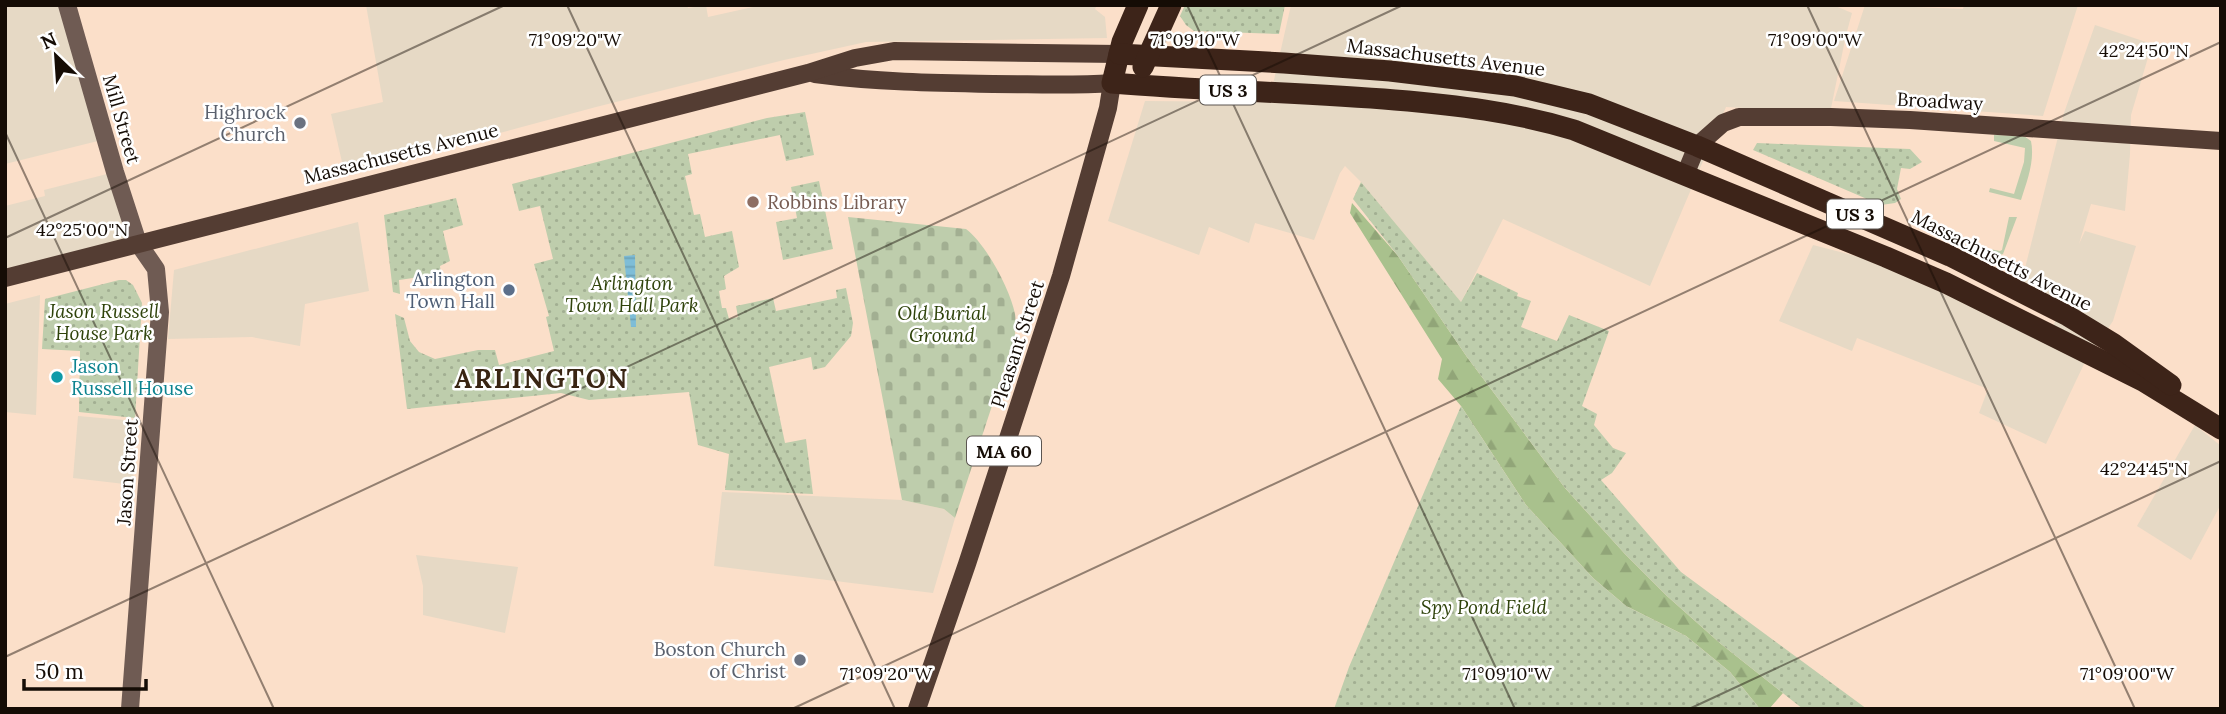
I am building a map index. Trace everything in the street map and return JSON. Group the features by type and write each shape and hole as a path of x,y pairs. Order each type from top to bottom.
{"highway":[{"path":"1112,83 1122,42 1138,5"},
{"path":"1136,85 1171,5"},
{"name":"Massachusetts Avenue","path":"1119,54 1356,68 1515,86 1589,104 1698,146 1950,256 2022,292 2150,368 2215,425"},
{"name":"Massachusetts Avenue","path":"1112,83 1367,97 1493,110 1574,130 1958,289 2119,368 2215,425"}],"main road":[{"name":"Massachusetts Avenue","path":"5,278 808,74 855,58 894,51 1119,54"},
{"name":"Massachusetts Avenue","path":"808,74 929,83 1112,83"},
{"name":"MA 60","path":"1108,108 1112,83"},
{"path":"1108,108 1136,85"},
{"name":"Pleasant Street","path":"917,709 1061,276 1108,108"},
{"name":"Broadway","path":"1685,175 1698,146 1731,118 1831,117 1960,123 2221,141"}],"street":[{"name":"Mill Street","path":"67,5 138,243"},
{"name":"Jason Street","path":"130,709 160,312 156,270 138,243"}],"shaded area":[{"path":"5,5 67,5 106,139 5,164"},
{"path":"366,5 687,5 688,8 706,5 708,17 762,5 1097,5 1095,9 1105,17 1107,38 866,42 596,107 345,175 331,114 383,102"},
{"path":"1291,5 1833,5 1852,13 1830,113 1726,107 1650,286 1503,219 1461,302 1345,166 1314,240 1255,223 1249,243 1209,227 1199,255 1108,221 1145,101 1269,102"},
{"path":"1865,5 1963,9 1964,5 2078,5 2043,116 1834,101"},
{"path":"2095,25 2152,44 2131,115 2125,211 2091,204 2079,244 2085,231 2136,246 2113,321 2084,364 2046,444 1979,413 1988,389 1857,338 1852,351 1779,321 1813,245 1887,264 2048,341 2061,305 2021,284 2064,113"},
{"path":"115,172 138,243 5,278 5,206 45,196 44,190"},
{"path":"358,222 369,291 305,304 300,346 252,337 168,339 174,270"},
{"path":"40,295 36,415 5,412 5,304"},
{"path":"78,416 135,421 133,485 73,478"},
{"path":"2195,425 2221,446 2221,504 2191,560 2137,526"},
{"path":"722,492 902,500 944,509 955,518 933,593 714,566"},
{"path":"416,555 518,567 505,633 423,615 423,586"}],"green space":[{"path":"1185,5 1285,5 1279,34 1194,31 1180,16"},
{"name":"Arlington Town Hall Park","path":"805,112 814,155 786,161 780,135 688,154 692,174 685,176 694,215 700,214 705,237 732,231 739,267 724,276 726,289 719,291 722,308 726,308 729,319 738,317 736,306 773,298 776,311 837,298 836,290 846,288 853,323 851,336 825,367 813,370 811,357 769,367 785,443 806,439 813,494 725,490 729,454 698,445 689,392 589,400 561,393 407,409 395,314 404,318 410,341 419,352 435,359 478,350 495,350 499,365 554,351 546,317 549,316 534,264 553,259 540,206 519,211 512,184 767,118"},
{"path":"1994,135 2024,136 2031,141 2031,163 2021,200 1989,192 1990,188 2014,194 2024,162 2025,148 1994,141"},
{"path":"1757,143 1910,149 1922,162 1910,169 1901,168 1897,189 1901,199 1895,203 1881,205 1753,150"},
{"path":"819,181 833,249 783,260 776,222 797,218 791,187"},
{"path":"1361,182 1461,302 1477,273 1531,301 1521,327 1557,341 1569,315 1609,331 1582,406 1597,414 1594,425 1613,448 1626,453 1612,473 1601,480 1681,572 1867,709 1803,709 1721,644 1625,554 1565,488 1467,357 1398,256 1353,199"},
{"path":"456,198 463,225 443,231 450,261 440,266 441,274 399,280 400,294 393,292 384,215"},
{"path":"1352,203 1398,256 1467,357 1565,488 1667,596 1721,644 1783,693 1769,709 1760,709 1730,672 1686,636 1626,606 1593,578 1526,505 1461,406 1438,379 1442,359 1350,213"},
{"name":"Old Burial Ground","path":"848,217 966,229 989,256 1003,280 1012,304 1015,336 955,518 944,509 902,500"},
{"path":"2009,217 2017,217 2003,254 1996,256 1978,252 1979,247 2002,250"},
{"name":"Jason Russell House Park","path":"126,280 133,285 142,303 135,418 79,412 80,351 42,349 45,299"},
{"name":"Spy Pond Field","path":"1461,406 1526,505 1593,578 1626,606 1686,636 1730,672 1760,709 1334,709 1349,667"}],"water":[{"path":"635,255 636,327 631,327 624,256"}],"place":[{"name":"Highrock Church","path":"300,123"},
{"name":"Robbins Library","path":"753,202"},
{"name":"Arlington Town Hall","path":"509,290"},
{"name":"Jason Russell House","path":"57,377"},
{"name":"Boston Church of Christ","path":"800,660"}],"district":[{"name":"ARLINGTON","path":"542,378"}]}
